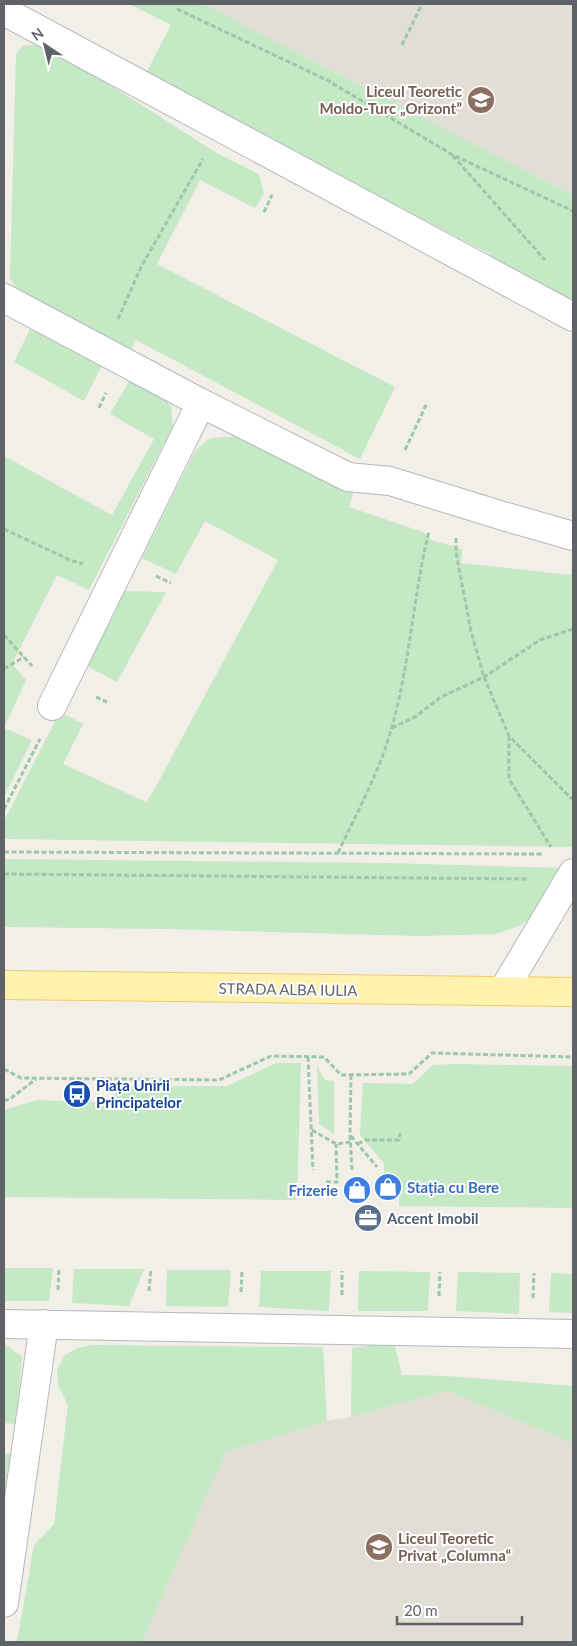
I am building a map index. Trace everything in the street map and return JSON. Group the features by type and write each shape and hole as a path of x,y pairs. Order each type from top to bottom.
{"main road":[{"name":"STRADA ALBA IULIA","path":"4,985 573,992"}],"lane":[{"path":"4,12 573,317"},
{"path":"4,298 201,403 348,477 390,480 573,536"},
{"path":"52,706 201,403"},
{"path":"503,992 566,868"},
{"path":"4,1324 573,1334"},
{"path":"4,1604 44,1324"}],"path":[{"path":"402,45 422,4"},
{"path":"177,9 327,80 452,155 573,211"},
{"path":"104,352 142,265 221,128"},
{"path":"452,155 546,261"},
{"path":"417,424 427,403"},
{"path":"446,498 471,631 484,677 509,736 573,800"},
{"path":"338,853 383,756 392,728 399,699 428,537 446,498"},
{"path":"4,529 70,560 118,573"},
{"path":"392,728 416,718 441,697 484,677 540,640 573,629"},
{"path":"4,669 24,657"},
{"path":"4,809 40,740 52,706"},
{"path":"509,736 509,779 566,868"},
{"path":"4,852 545,854"},
{"path":"4,874 566,868"},
{"path":"4,1069 21,1078 219,1080 271,1056 324,1057 341,1075 351,1075 408,1074 432,1053 573,1056"},
{"path":"308,1057 313,1170"},
{"path":"351,1075 350,1142 352,1172"},
{"path":"4,1101 37,1078"},
{"path":"312,1130 336,1144 350,1142"},
{"path":"358,1144 365,1140 400,1140 400,1133"},
{"path":"350,1135 377,1167"},
{"path":"326,1182 337,1182 336,1144"}],"shaded area":[{"name":"Liceul Teoretic Moldo-Turc „Orizont”","path":"203,4 573,4 573,195"},
{"name":"Liceul Teoretic Privat „Columna“","path":"447,1391 573,1443 573,1642 142,1642 226,1452 326,1421 351,1417"}],"green space":[{"path":"129,4 203,4 573,195 573,299 570,301 485,263 490,254 145,75 171,25"},
{"path":"41,44 58,52 217,153 259,174 264,194 255,208 200,180 157,264 395,387 360,459 136,340 131,350 18,291 10,278 16,54 23,46"},
{"path":"30,329 103,363 84,401 14,362"},
{"path":"131,378 162,395 171,407 173,426 89,590 57,575 12,664 26,680 4,728 4,456 112,515 154,439 110,414"},
{"path":"240,437 354,492 349,507 423,532 431,540 462,549 461,563 571,575 573,557 573,847 4,839 4,821 60,712 83,724 63,764 146,802 154,790 278,560 205,521 176,574 142,558 196,450 209,439"},
{"path":"121,591 166,592 117,682 85,665"},
{"path":"4,728 32,740 4,797"},
{"path":"4,859 387,863 562,868 532,917 519,926 495,934 419,936 168,929 4,927"},
{"path":"276,1063 301,1063 297,1200 4,1197 4,1110 37,1100 115,1103 115,1086 227,1086"},
{"path":"433,1065 573,1066 573,1208 399,1206 399,1180 384,1172 384,1163 360,1135 363,1083 413,1084"},
{"path":"317,1066 325,1080 334,1081 334,1134 319,1124"},
{"path":"4,1268 53,1268 49,1301 4,1301"},
{"path":"74,1269 144,1269 129,1306 72,1303"},
{"path":"167,1270 231,1270 228,1307 166,1306"},
{"path":"261,1271 331,1271 329,1311 259,1307"},
{"path":"359,1271 430,1272 428,1311 358,1311"},
{"path":"458,1272 520,1273 519,1314 456,1311"},
{"path":"551,1273 573,1274 573,1313 549,1312"},
{"path":"394,1342 402,1375 447,1376 573,1386 573,1443 447,1391 351,1417 352,1348"},
{"path":"4,1343 22,1357 16,1424 4,1423"},
{"path":"93,1345 323,1347 327,1421 226,1452 142,1642 17,1642 34,1545 54,1524 68,1405 58,1385 57,1370 65,1355 77,1348"},
{"path":"4,1454 11,1454 4,1501"}],"place":[{"name":"Liceul Teoretic Moldo-Turc „Orizont”","path":"481,100"},
{"name":"Piața Unirii Principatelor","path":"77,1094"},
{"name":"Stația cu Bere","path":"388,1187"},
{"name":"Frizerie","path":"357,1190"},
{"name":"Accent Imobil","path":"368,1218"},
{"name":"Liceul Teoretic Privat „Columna“","path":"379,1547"}]}
